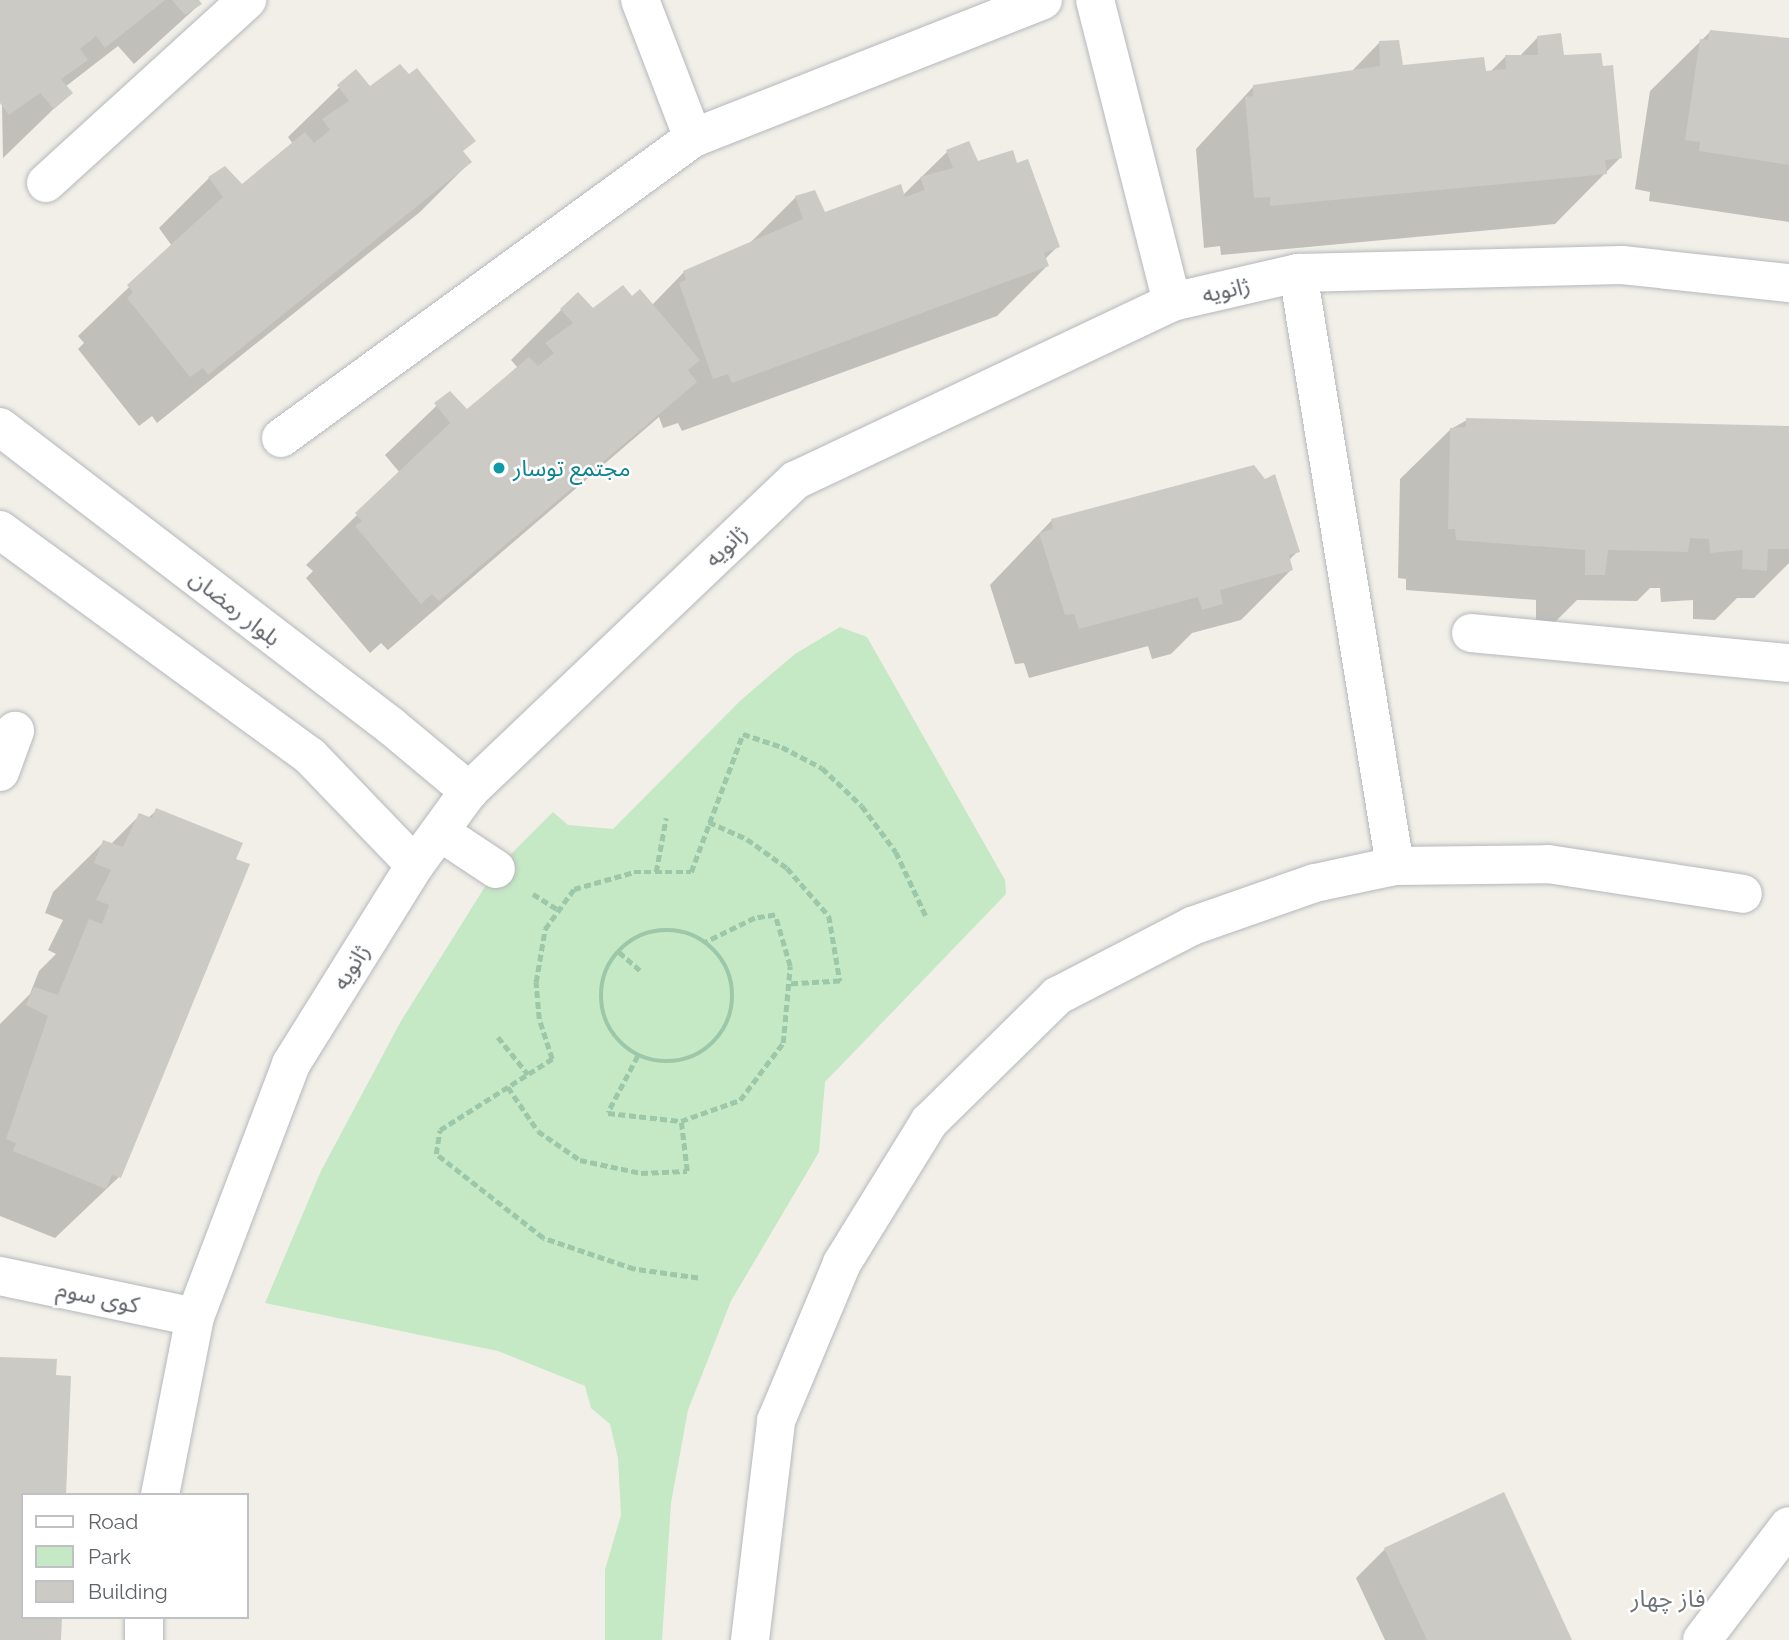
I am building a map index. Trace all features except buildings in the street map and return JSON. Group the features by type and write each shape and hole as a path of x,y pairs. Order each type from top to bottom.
{"street":[{"path":"46,183 247,0"},
{"path":"640,0 693,138"},
{"path":"281,438 693,138 1044,0"},
{"path":"1094,0 1172,302"},
{"name":"ژانویه","path":"160,1493 195,1317 291,1064 415,865 469,791 796,480 1172,302 1298,273 1622,265 1789,283"},
{"path":"1298,273 1395,866"},
{"name":"بلوار رمضان","path":"0,427 391,726 469,791"},
{"path":"0,530 310,755 415,865"},
{"path":"1471,633 1789,663"},
{"path":"0,772 15,731"},
{"path":"440,832 496,869"},
{"path":"750,1640 776,1421 842,1263 929,1122 1057,996 1192,926 1315,883 1395,866 1548,864 1743,894"},
{"name":"کوی سوم","path":"0,1276 195,1317"},
{"path":"1702,1640 1789,1526"},
{"path":"144,1619 144,1640"}],"path":[{"path":"698,1278 634,1269 543,1238 436,1154 440,1130 552,1059 539,1019 537,994 545,929 574,889 634,872 691,872 743,734 782,747 822,768 862,806 896,852 926,916"},
{"path":"656,872 666,818"},
{"path":"709,822 747,839 787,868 829,916 840,981 788,984"},
{"path":"638,1056 608,1112 681,1121 740,1100 783,1043 790,966 775,915 755,918 706,942"},
{"path":"664,929 687,932 706,942 721,957 731,977 731,1009 718,1038 681,1060 638,1056 620,1043 601,1004 602,982 619,952 643,933 664,929"},
{"path":"619,952 641,971"},
{"path":"498,1037 528,1073"},
{"path":"508,1087 538,1131 580,1160 640,1173 687,1171 681,1121"}],"green space":[{"path":"840,627 867,637 1005,880 1006,894 825,1082 819,1152 731,1301 688,1410 671,1503 662,1640 605,1640 605,1570 621,1515 618,1458 610,1424 591,1408 585,1386 498,1351 265,1303 321,1171 401,1021 496,869 553,812 568,825 613,829 741,700 795,654"}],"place":[{"name":"مجتمع توسار","path":"499,468"}],"district":[{"name":"فاز چهار","path":"1668,1599"}]}
